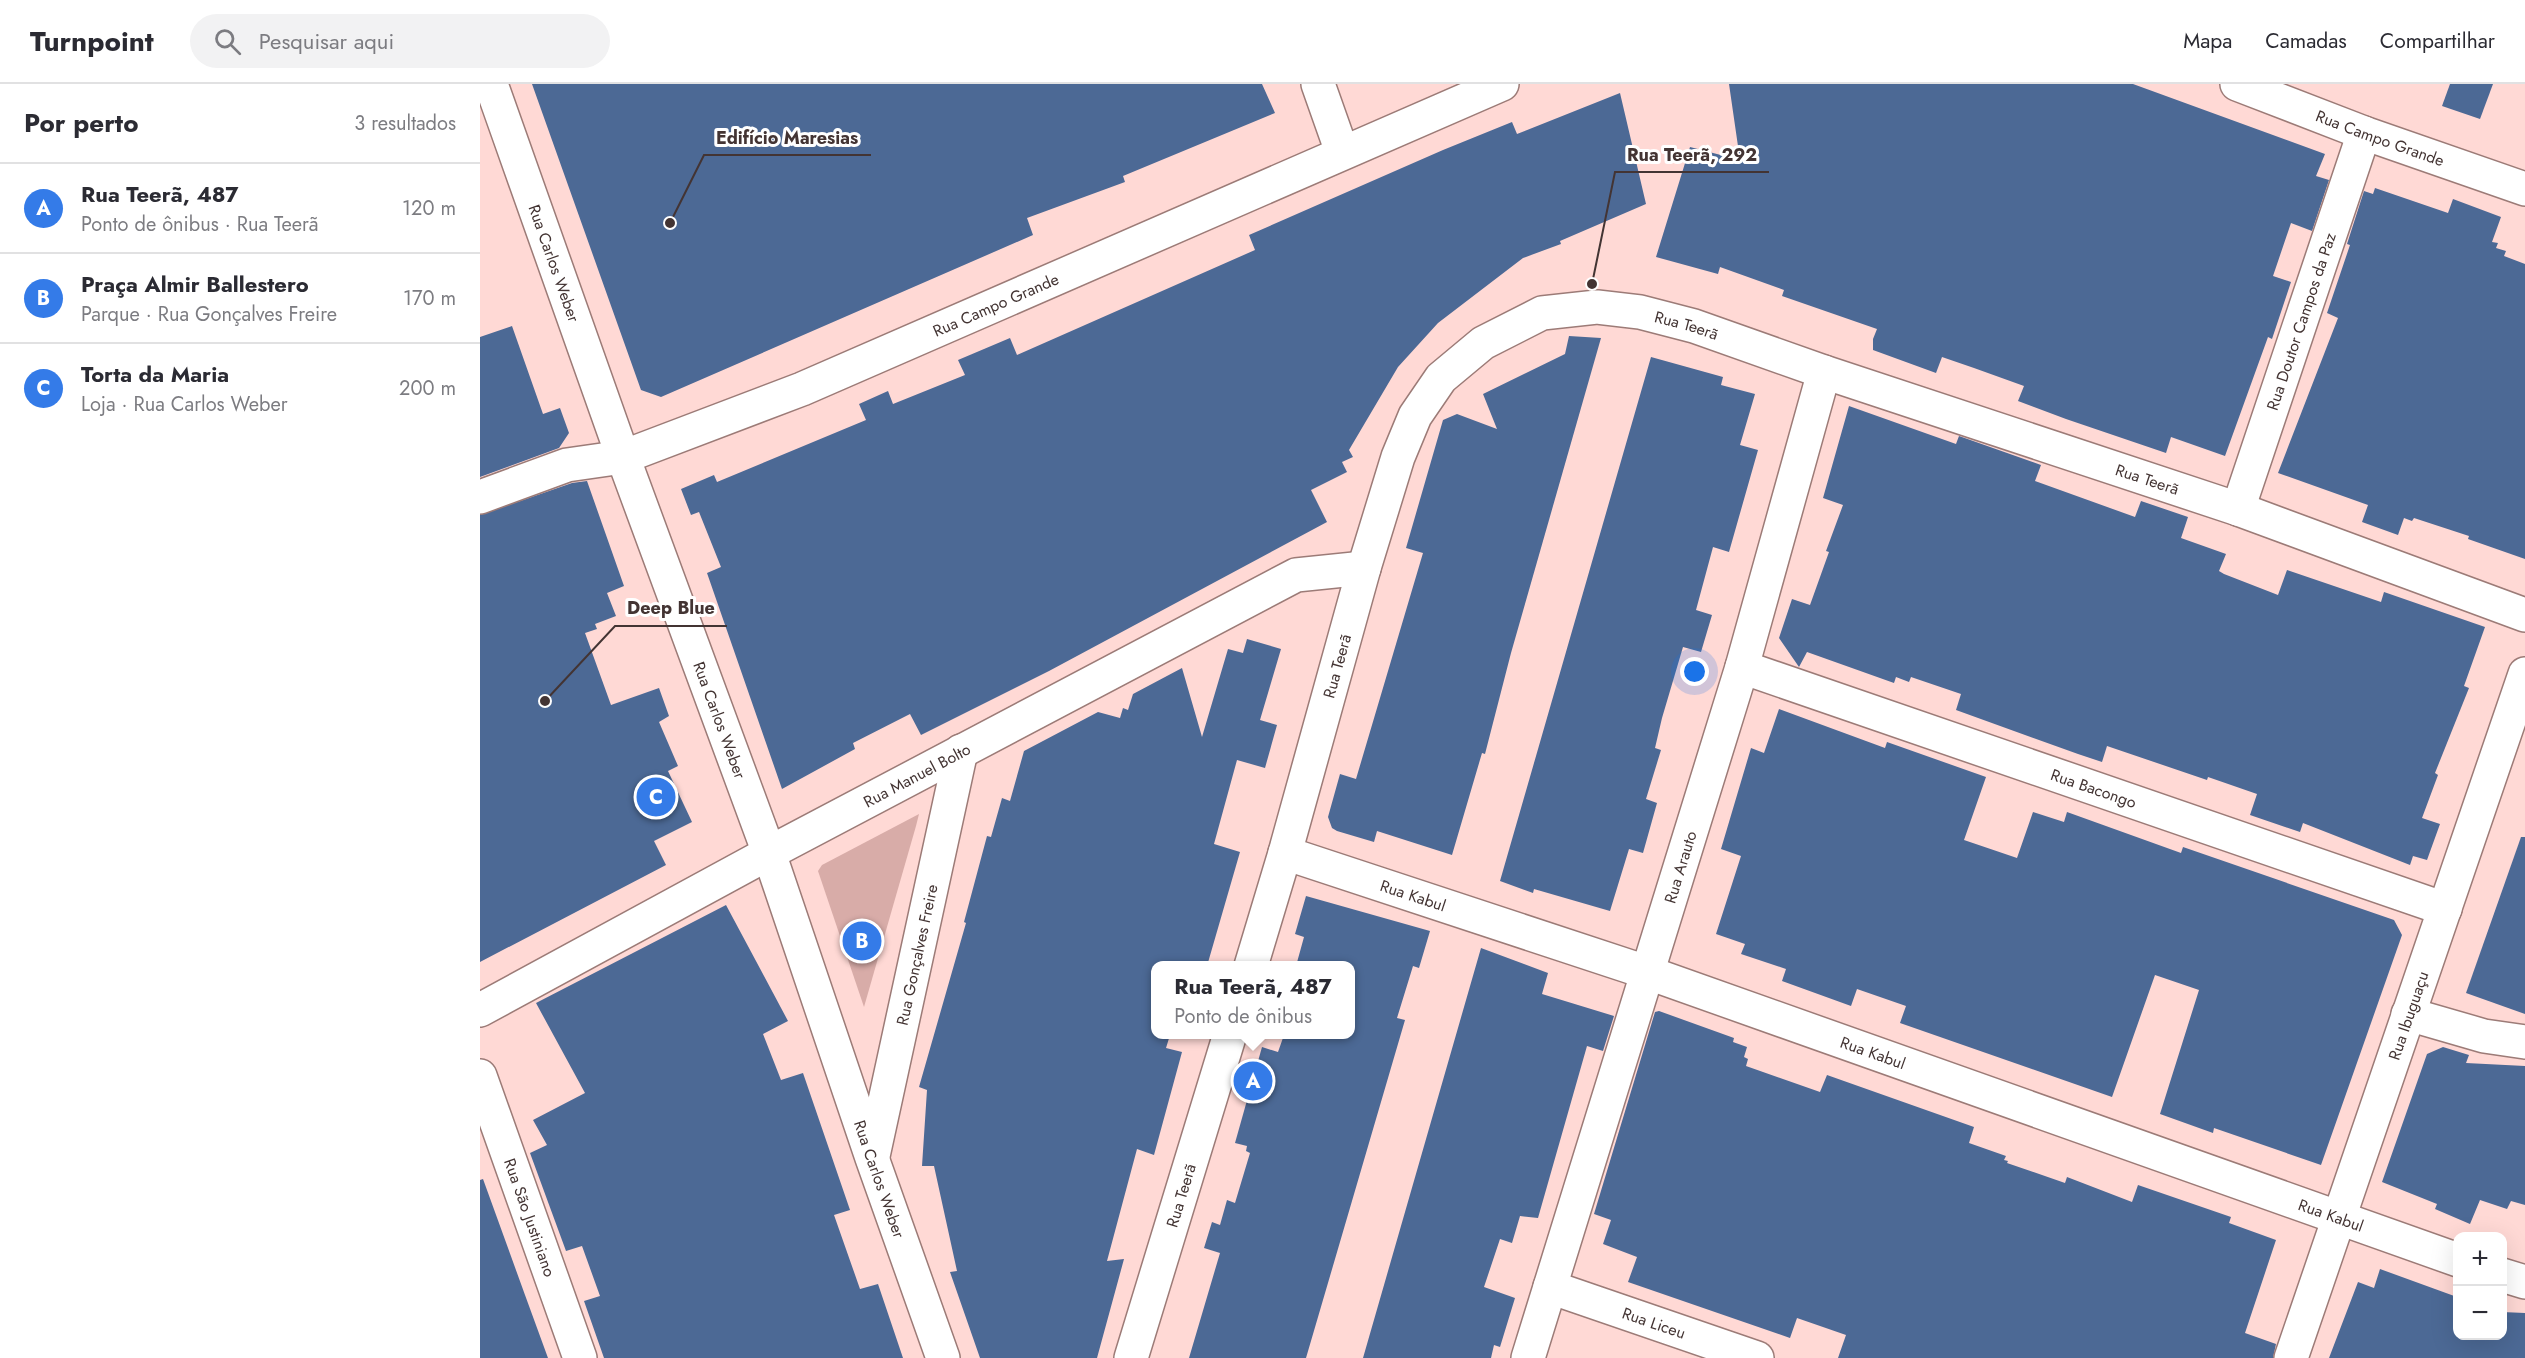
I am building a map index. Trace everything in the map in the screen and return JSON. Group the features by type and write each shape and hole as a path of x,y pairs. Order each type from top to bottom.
{"street":[{"name":"Rua Carlos Weber","path":"491,84 622,457 769,853 943,1358"},
{"path":"1318,84 1342,152"},
{"name":"Rua Campo Grande","path":"480,497 567,465 622,457 802,389 943,330 1342,152 1502,84"},
{"name":"Rua Campo Grande","path":"2236,84 2364,133 2525,189"},
{"name":"Rua Doutor Campos da Paz","path":"2238,509 2364,133"},
{"name":"Rua Teerã","path":"1253,961 1285,854 1364,568 1398,457 1415,416 1441,378 1483,343 1542,313 1597,307 1640,312 1694,326 1824,372 2238,509 2525,615"},
{"name":"Rua Arauto","path":"1528,1358 1742,667 1824,372"},
{"name":"Rua Manuel Bolto","path":"480,1010 769,853 1296,575 1364,568"},
{"name":"Rua Bacongo","path":"1742,667 2445,909"},
{"name":"Rua Ibuguaçu","path":"2291,1358 2525,674"},
{"name":"Rua Gonçalves Freire","path":"873,1158 961,751"},
{"name":"Rua Kabul","path":"1285,854 1646,972 2453,1259"},
{"path":"2408,1014 2484,1036 2525,1042"},
{"name":"Rua Teerã","path":"1131,1358 1229,1039"},
{"name":"Rua São Justiniano","path":"480,1076 580,1358"},
{"path":"2507,1277 2525,1282"},
{"name":"Rua Liceu","path":"1550,1287 1757,1358"}],"shaded area":[{"path":"919,814 864,1007 818,871 822,865"}],"building":[{"path":"532,84 1262,84 1275,113 1123,176 1125,182 1027,218 1033,235 661,397 641,390"},
{"path":"1729,84 2133,84 2325,154 2316,176 2329,180 2312,231 2291,223 2273,276 2291,282 2272,339 2268,337 2225,456 2171,437 2166,453 2066,419 2018,401 2024,386 1974,368 1942,357 1936,373 1873,350 1873,339 1877,329 1782,296 1784,290 1720,267 1718,274 1656,257 1690,147 1740,160"},
{"path":"2450,84 2493,84 2480,119 2442,106"},
{"path":"1620,93 1646,204 1560,241 1561,244 1523,258 1438,323 1398,367 1349,450 1353,457 1342,462 1347,472 1311,490 1327,522 1049,671 921,735 910,714 853,743 855,749 782,789 707,573 721,567 699,512 691,515 681,489 714,475 717,482 866,420 859,404 888,391 893,404 965,375 958,360 1010,338 1017,355 1255,250 1249,235 1443,150 1512,122 1517,134"},
{"path":"2375,188 2448,213 2453,199 2501,217 2492,242 2498,243 2496,248 2506,251 2504,256 2525,264 2525,559 2468,539 2469,536 2414,518 2412,521 2404,518 2398,535 2362,522 2368,505 2278,473 2338,318 2327,313 2350,245 2347,244 2364,191 2373,194"},
{"path":"512,326 543,414 560,408 569,433 559,448 480,477 480,337"},
{"path":"1569,336 1601,338 1511,653 1485,754 1482,753 1452,855 1377,831 1374,842 1337,831 1332,828 1328,817 1340,774 1356,779 1423,553 1406,548 1443,420 1457,414 1497,429 1483,394 1565,354"},
{"path":"1651,357 1723,377 1721,385 1755,394 1740,445 1758,450 1729,552 1713,547 1696,610 1712,615 1701,652 1683,647 1662,718 1655,748 1661,750 1646,799 1657,803 1643,853 1629,849 1610,911 1534,889 1533,893 1500,881"},
{"path":"1849,406 1956,444 1959,436 2041,465 2035,481 2135,517 2141,501 2188,517 2181,538 2226,554 2219,571 2278,595 2287,570 2381,602 2384,592 2485,627 2464,686 2469,688 2435,773 2438,775 2422,818 2440,824 2427,860 2413,856 2410,865 2303,823 2300,832 2250,815 2257,794 2208,777 2207,780 2107,746 2102,762 2078,754 1956,710 1961,694 1911,677 1909,682 1896,677 1894,683 1807,652 1799,667 1779,638 1792,599 1810,605 1829,552 1826,551 1843,505 1823,498"},
{"path":"587,481 624,586 607,593 616,616 595,624 597,629 585,633 611,705 659,688 669,716 659,722 678,766 668,771 692,822 654,841 666,865 480,962 480,515 572,483"},
{"path":"1247,639 1281,649 1260,720 1277,725 1265,768 1237,760 1214,844 1240,852 1208,961 1151,961 1151,1039 1169,1039 1166,1048 1182,1052 1154,1155 1137,1149 1107,1261 1124,1259 1097,1358 980,1358 950,1272 957,1271 934,1166 922,1166 927,1090 919,1087 966,923 964,922 987,836 991,837 1002,798 1010,801 1024,751 1098,712 1120,718 1123,708 1128,710 1133,694 1182,668 1202,737 1228,649 1243,653"},
{"path":"1779,709 1885,748 1887,742 1986,777 1964,840 2017,858 2033,812 2064,822 2067,812 2181,853 2183,847 2394,920 2402,935 2321,1165 2214,1128 2213,1133 2160,1114 2199,990 2155,975 2112,1097 1900,1023 1906,1006 1857,989 1851,1006 1782,981 1786,969 1741,954 1745,944 1716,934 1741,856 1721,849 1751,748 1764,753"},
{"path":"2521,837 2525,837 2525,1014 2466,993"},
{"path":"1306,896 1430,931 1419,968 1413,966 1397,1018 1405,1020 1306,1358 1189,1358 1220,1253 1204,1248 1212,1222 1220,1225 1227,1200 1235,1203 1250,1153 1246,1151 1247,1146 1235,1143 1262,1047 1278,1052 1283,1039 1355,1039 1355,961 1297,961 1304,937 1295,934"},
{"path":"726,905 788,1021 763,1034 781,1080 803,1073 850,1210 834,1215 860,1289 878,1284 903,1358 604,1358 584,1301 600,1296 582,1246 566,1251 530,1153 547,1145 533,1120 585,1093 536,1003"},
{"path":"1481,948 1548,973 1542,994 1614,1016 1603,1051 1587,1046 1538,1218 1520,1216 1512,1243 1500,1239 1484,1287 1515,1298 1500,1347 1494,1345 1491,1358 1363,1358"},
{"path":"1659,1011 1734,1038 1733,1042 1747,1047 1744,1057 1748,1059 1746,1066 1820,1092 1827,1075 1974,1127 1969,1143 2006,1156 2004,1160 2008,1161 2007,1163 2065,1183 2067,1177 2132,1202 2138,1185 2231,1217 2229,1223 2276,1240 2245,1333 2276,1344 2273,1358 1838,1358 1846,1335 1797,1318 1790,1338 1628,1282 1637,1257 1603,1244 1611,1220 1594,1214 1655,1012"},
{"path":"2443,1047 2469,1055 2466,1063 2525,1066 2525,1205 2511,1201 2507,1209 2480,1200 2470,1224 2435,1209 2437,1204 2382,1182 2427,1054"},
{"path":"483,1179 548,1358 480,1358 480,1180"},
{"path":"2380,1269 2453,1296 2453,1340 2507,1340 2507,1312 2525,1313 2525,1358 2329,1358 2358,1282 2374,1288"}],"place":[{"name":"Edifício Maresias","path":"670,223"},
{"name":"Rua Teerã, 292","path":"1592,284"},
{"name":"Deep Blue","path":"545,701"},
{"name":"Torta da Maria","path":"656,797"},
{"name":"Praça Almir Ballestero","path":"862,941"},
{"name":"Rua Teerã, 487","path":"1253,1081"}]}
